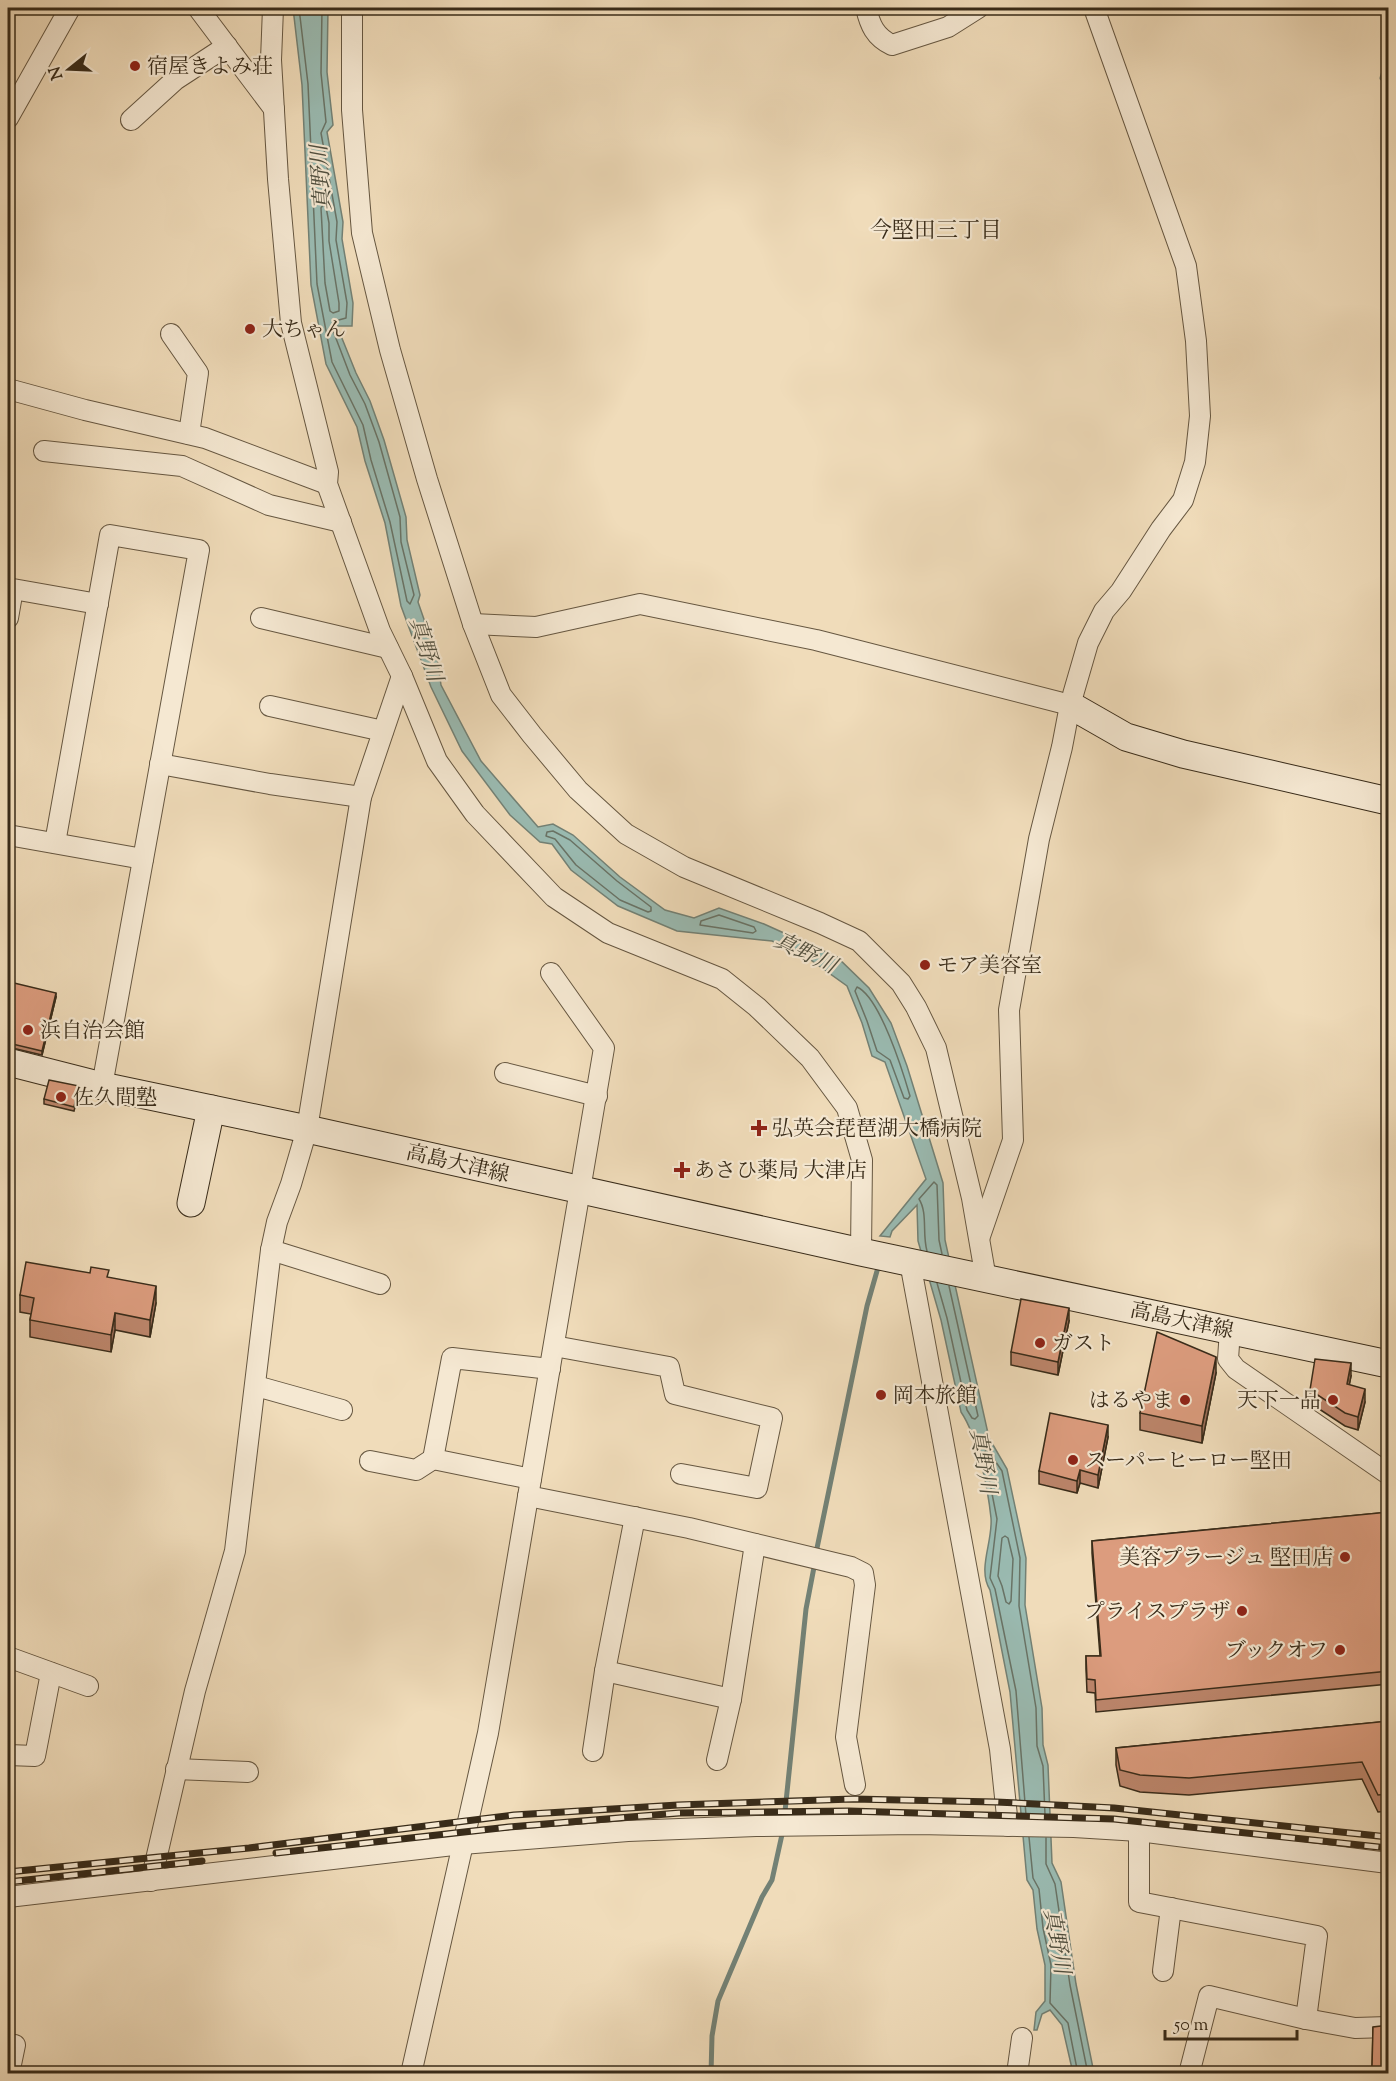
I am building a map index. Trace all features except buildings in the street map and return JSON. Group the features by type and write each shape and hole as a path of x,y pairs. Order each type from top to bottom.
{"main road":[{"path":"1071,705 1126,737 1171,751 1389,801"},
{"name":"高島大津線","path":"8,1062 102,1086 581,1191 1389,1364"},
{"path":"191,1203 211,1109"}],"street":[{"path":"8,118 70,8"},
{"path":"198,8 274,109"},
{"path":"273,8 271,60 278,179 291,323 328,472 327,484 356,568 437,761 475,814 554,897 608,933 722,979 757,1006 810,1058 847,1108 862,1160 861,1252"},
{"path":"352,8 352,110 362,233 390,350 427,479 472,624 501,695 578,790 626,834 684,867 859,941 901,983 916,1007 936,1048 972,1198 979,1239 981,1278"},
{"path":"866,8 870,24 880,39 892,45 948,27 978,8"},
{"path":"979,1239 1013,1140 1009,1010 1039,839 1071,705 1088,643 1104,611 1121,591 1161,529 1183,500 1195,462 1200,416 1196,341 1186,266 1094,8"},
{"path":"131,120 175,80 227,46"},
{"path":"171,334 198,373 189,434"},
{"path":"8,389 205,438 327,484"},
{"path":"44,450 182,466 269,505 341,522"},
{"path":"55,843 110,535 199,550 102,1086"},
{"path":"8,618 13,589 98,604"},
{"path":"472,624 536,627 640,604 816,640 1071,705"},
{"path":"261,618 388,648"},
{"path":"151,1881 195,1691 235,1551 276,1222 291,1184 306,1129 361,797 402,676"},
{"path":"270,706 383,731"},
{"path":"160,764 270,784 361,797"},
{"path":"8,835 143,859"},
{"path":"411,2073 488,1733 604,1048 551,973"},
{"path":"505,1073 597,1096"},
{"path":"272,1250 380,1284"},
{"path":"910,1262 1000,1749 1012,1826"},
{"path":"1230,1330 1228,1359 1236,1369 1389,1474"},
{"path":"554,1346 669,1367 675,1394 772,1418 757,1488 681,1474"},
{"path":"370,1461 416,1470 432,1459 453,1358 550,1370"},
{"path":"256,1386 342,1410"},
{"path":"432,1459 635,1517 852,1567 863,1573 865,1585 846,1737 855,1785"},
{"path":"593,1751 605,1671 635,1517"},
{"path":"717,1760 731,1699 755,1544"},
{"path":"8,1657 88,1686"},
{"path":"605,1671 731,1699"},
{"path":"8,1755 35,1756 51,1673"},
{"path":"176,1769 248,1773"},
{"path":"8,1897 462,1844 627,1831 756,1826 916,1824 1139,1830 1389,1863"},
{"path":"1139,1830 1138,1902 1317,1936 1306,2019"},
{"path":"1163,1971 1171,1908"},
{"path":"1189,2073 1209,1996 1355,2028 1389,2027"},
{"path":"1017,2073 1022,2038"},
{"path":"9,2073 15,2045"}],"water":[{"name":"真野川","path":"293,8 328,8 327,72 333,125 327,132 343,222 342,239 353,303 352,326 337,326 370,401 384,440 406,517 407,540 420,595 418,602 437,657 441,685 481,761 538,827 553,824 573,835 620,877 665,910 694,918 719,908 764,924 837,957 869,988 891,1023 907,1066 943,1183 945,1240 989,1438 1007,1469 1026,1558 1025,1605 1042,1708 1043,1745 1048,1765 1052,1863 1061,1882 1076,1984 1094,2073 1073,2073 1062,2025 1050,2010 1042,2014 1037,2030 1034,2030 1036,2012 1045,2001 1045,1965 1037,1929 1033,1890 1027,1880 1010,1692 990,1590 986,1582 985,1564 991,1527 990,1506 981,1464 972,1435 961,1412 941,1320 918,1241 917,1205 892,1231 890,1237 880,1236 926,1179 885,1062 872,1056 847,986 805,956 772,941 677,931 618,906 571,870 552,844 540,842 510,815 462,751 431,687 401,606 385,523 365,461 357,427 326,364 311,285 302,85"}],"waterway":[{"path":"1382,78 1388,58"},
{"path":"816,1553 867,1306 879,1264"},
{"path":"784,1821 806,1609 815,1562"},
{"path":"711,2074 712,2036 718,2001 762,1897 772,1880 783,1830"}],"railway":[{"path":"8,1872 249,1848 514,1815 678,1805 853,1799 996,1802 1114,1808 1388,1837"},
{"path":"276,1853 509,1827 679,1813 849,1811 1114,1819 1388,1848"},
{"path":"8,1882 202,1861"}],"place":[{"name":"宿屋きよみ荘","path":"135,66"},
{"name":"大ちゃん","path":"250,329"},
{"name":"モア美容室","path":"925,965"},
{"name":"浜自治会館","path":"28,1030"},
{"name":"佐久間塾","path":"61,1097"},
{"name":"弘英会琵琶湖大橋病院","path":"759,1128"},
{"name":"あさひ薬局 大津店","path":"682,1170"},
{"name":"ガスト","path":"1040,1343"},
{"name":"岡本旅館","path":"881,1395"},
{"name":"はるやま","path":"1185,1400"},
{"name":"天下一品","path":"1333,1400"},
{"name":"スーパーヒーロー堅田","path":"1073,1460"},
{"name":"美容プラージュ 堅田店","path":"1345,1557"},
{"name":"プライスプラザ","path":"1242,1611"},
{"name":"ブックオフ","path":"1340,1650"}],"district":[{"name":"今堅田三丁目","path":"936,229"}]}
